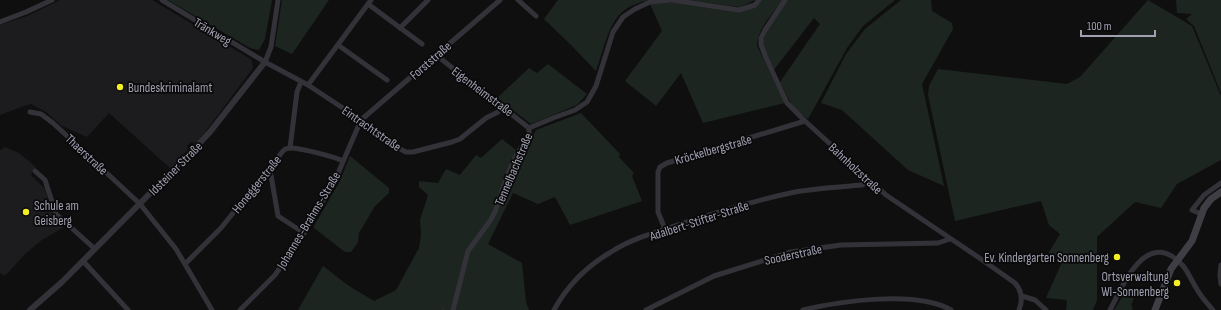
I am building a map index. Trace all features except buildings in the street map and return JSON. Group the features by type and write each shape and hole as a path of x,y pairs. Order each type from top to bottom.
{"main road":[{"path":"1155,310 1170,271 1192,241 1201,214 1208,202 1221,192"}],"street":[{"path":"0,22 52,0"},
{"name":"Tränkweg","path":"162,0 265,62"},
{"name":"Idsteiner Straße","path":"30,310 62,282 210,132 265,62 271,47 278,0"},
{"path":"400,28 428,0"},
{"name":"Forststraße","path":"361,120 500,0"},
{"path":"518,0 536,16"},
{"name":"Tennelbachstraße","path":"453,310 468,252 495,212 507,176 516,156 529,134 529,128 575,110 586,102 596,86 613,32 623,17 650,2 671,0 739,10 755,4 760,0"},
{"name":"Bahnholzstraße","path":"785,0 765,30 761,38 761,45 787,103 869,181 886,195 1013,281 1020,289 1022,296"},
{"path":"308,85 370,2 400,28 422,44"},
{"path":"338,45 387,80"},
{"name":"Eigenheimstraße","path":"436,55 529,128"},
{"name":"Eintrachtstraße","path":"265,62 308,85 406,152 413,152 460,139 486,118 504,108"},
{"path":"290,148 297,92 301,82"},
{"name":"Thaerstraße","path":"30,112 41,114 53,123 140,204 186,263 212,310"},
{"name":"Johannes-Brahms-Straße","path":"240,310 275,275 304,233 336,178 361,120"},
{"name":"Kröckelbergstraße","path":"665,229 658,212 658,172 660,166 805,121"},
{"name":"Honeggerstraße","path":"186,263 220,228 283,151 290,148 330,156 344,161"},
{"path":"268,170 271,175 278,216 304,233"},
{"path":"35,171 45,180 56,214 95,249"},
{"name":"Adalbert-Stifter-Straße","path":"554,310 581,275 612,251 629,242 748,203 795,192 862,184 869,181"},
{"path":"1201,214 1192,210 1204,195 1221,183"},
{"name":"Sooderstraße","path":"646,310 714,276 791,252 817,247 841,245 938,243 950,239"},
{"path":"1110,310 1126,278 1144,256 1151,253 1161,252 1178,260 1203,298 1213,310"},
{"path":"83,261 128,310"},
{"path":"1221,265 1221,284"},
{"path":"1019,310 1022,303 1022,296 1035,300 1046,310"},
{"path":"803,310 845,302 889,299 935,303 951,310"}],"shaded area":[{"name":"Bundeskriminalamt","path":"60,0 152,0 249,58 252,61 253,68 206,131 196,143 191,142 187,146 188,150 171,169 109,113 87,137 62,126 46,112 31,104 0,115 0,25 27,16"},
{"path":"168,0 272,0 265,39 259,50 250,48"},
{"path":"282,0 329,0 292,54 275,46"},
{"path":"558,0 648,0 626,9 616,19 609,33 596,71 544,19"},
{"path":"688,0 755,0 740,7"},
{"path":"761,0 783,0 763,27 757,46 785,103 703,123 681,73 656,106 625,81 662,31 650,4 671,1 740,11"},
{"path":"786,0 895,0 863,26 847,48 808,119 793,108 780,82 820,24 814,18 773,71 762,45 762,38"},
{"path":"901,0 931,0 932,11 952,23 953,29 922,84 944,186 908,170 842,110 821,103 846,54 865,29"},
{"path":"1148,0 1192,26 1221,96 1221,160 1177,184 1161,208 1135,202 1097,237 1097,300 1093,310 1066,310 1067,300 1046,298 1062,262 1048,254 1060,234 1049,225 1041,201 955,221 928,95 929,86 938,69 1067,84 1080,77"},
{"path":"1176,0 1221,0 1221,93 1194,26 1186,19 1192,14 1177,13"},
{"path":"548,64 587,94 577,105 531,124 497,98 529,68 537,73"},
{"path":"581,113 620,154 619,157 634,173 632,176 642,201 570,225 555,197 538,204 513,193 488,244 522,263 526,302 529,310 298,310 323,266 349,286 374,301 396,290 419,248 421,235 420,220 428,195 419,187 419,181 438,183 446,169 460,175 476,155 481,158 502,139 522,155 536,130"},
{"name":"Schule am Geisberg","path":"5,147 19,153 36,167 31,175 45,189 55,218 64,227 42,240 26,253 5,276 0,273 0,150"},
{"path":"350,156 389,188 389,193 375,206 359,233 358,242 351,252 345,252 314,228 314,226 340,181"},
{"path":"1125,292 1134,297 1131,306 1133,307 1132,310 1114,310"}],"place":[{"name":"Bundeskriminalamt","path":"120,87"},
{"name":"Schule am Geisberg","path":"26,212"},
{"name":"Ev. Kindergarten Sonnenberg","path":"1117,257"},
{"name":"Ortsverwaltung WI-Sonnenberg","path":"1177,283"}]}
